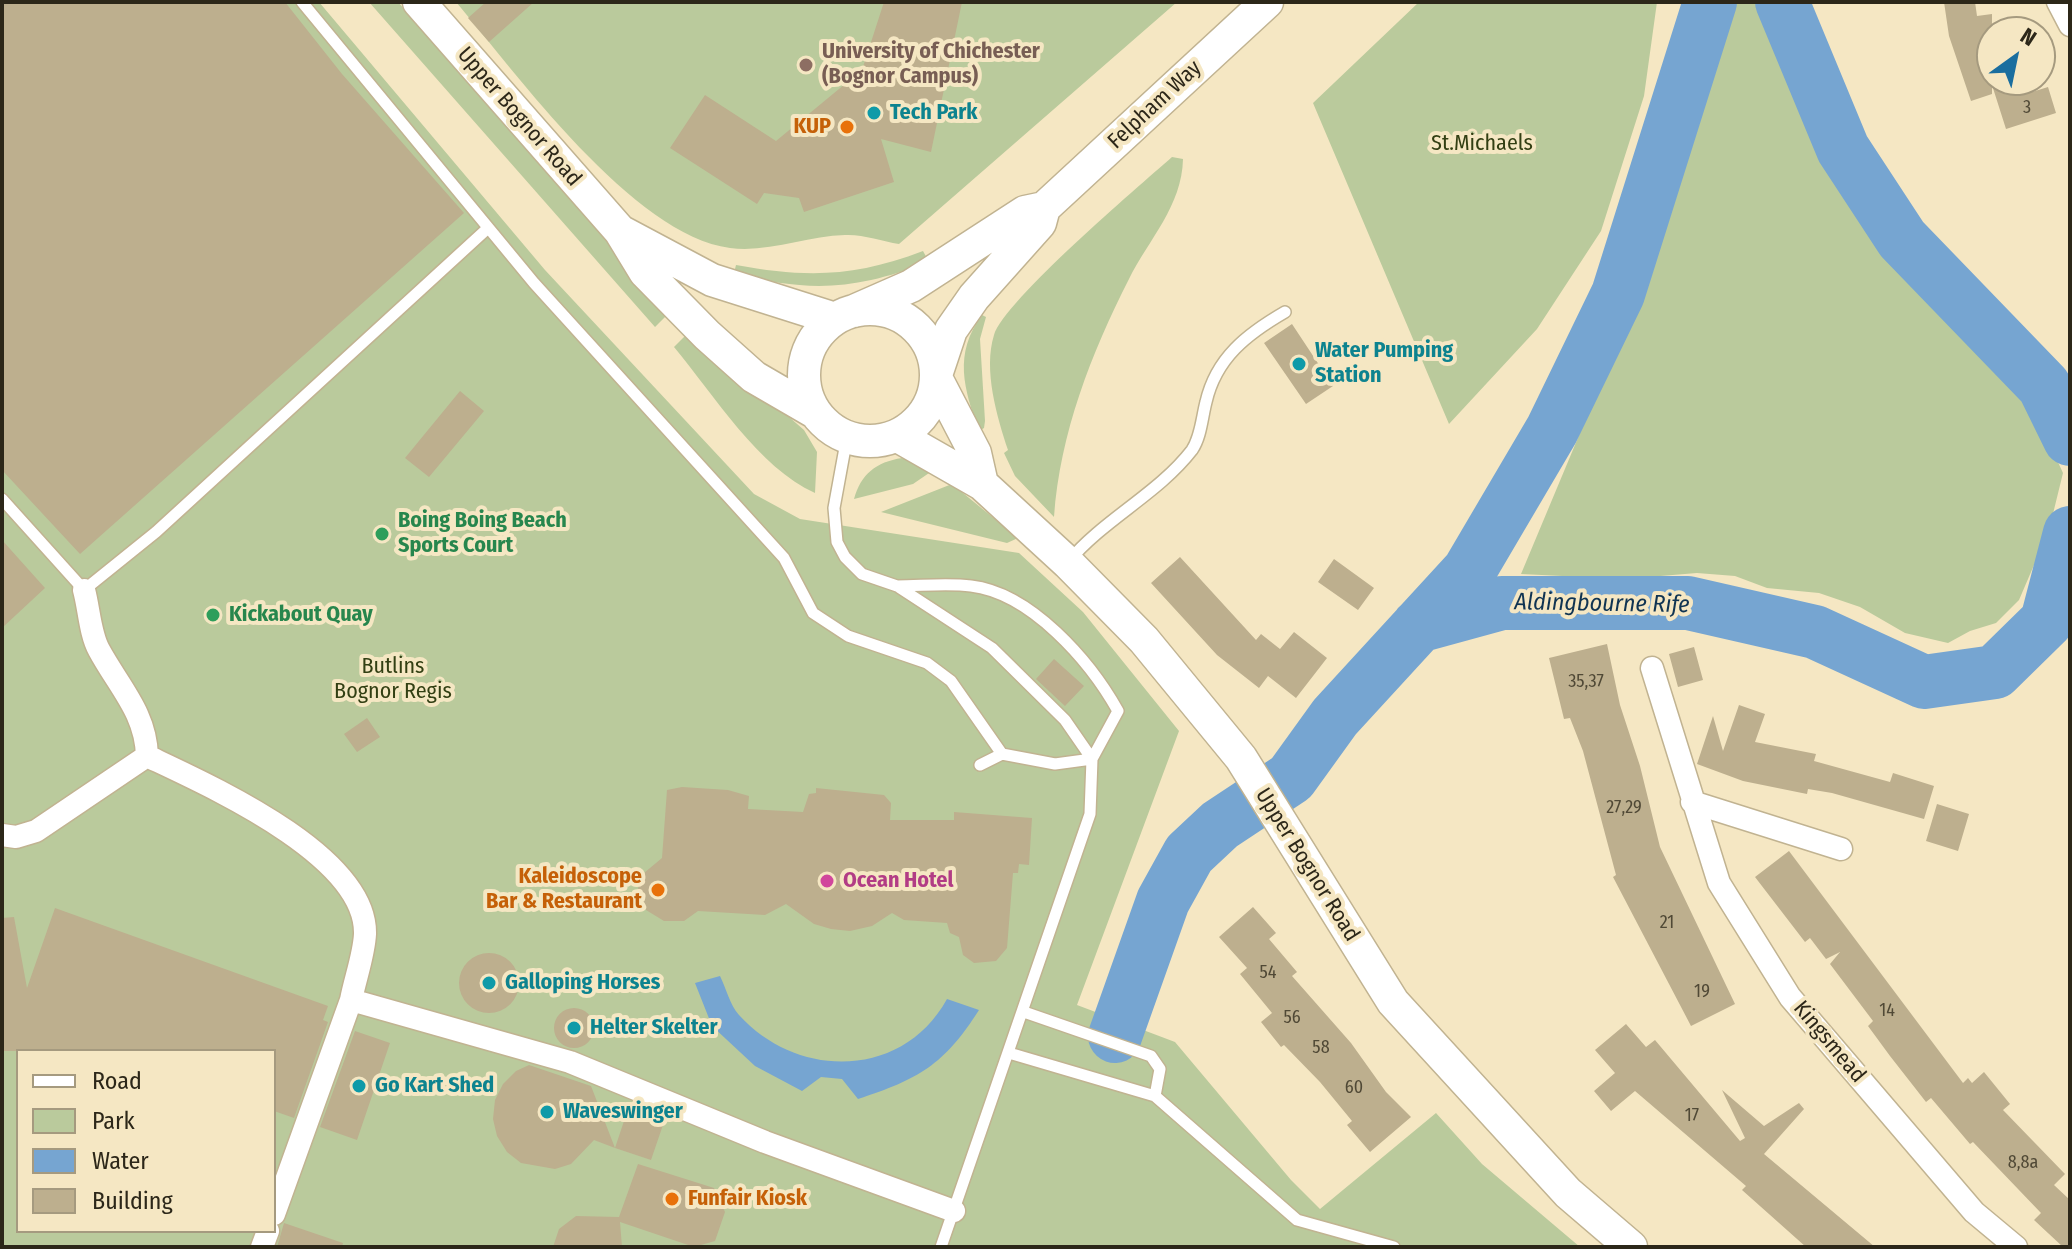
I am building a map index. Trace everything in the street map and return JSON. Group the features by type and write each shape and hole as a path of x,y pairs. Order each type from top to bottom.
{"main road":[{"name":"Upper Bognor Road","path":"419,2 620,231 645,272 754,377 816,413"},
{"name":"Felpham Way","path":"844,315 911,286 1025,212 1044,208 1267,2"},
{"name":"Felpham Way","path":"937,375 951,330 974,297 1040,223 1044,208"},
{"name":"Upper Bognor Road","path":"620,231 712,280 844,315"},
{"path":"937,375 926,411 898,436 869,442 847,437 816,413 806,391 804,367 815,338 844,315 879,310 907,320 927,342 937,375 975,453 982,484"},
{"name":"Upper Bognor Road","path":"898,436 982,484 1068,563 1144,640 1241,758 1393,1002 1568,1193 1631,1247"}],"street":[{"path":"2058,2 2070,25"},
{"path":"84,590 97,647 140,714 147,733 147,756"},
{"name":"Kingsmead","path":"1652,668 1719,883 1790,997 1974,1212 2016,1247"},
{"path":"2,835 16,837 36,831 147,756"},
{"path":"147,756 243,803 334,866 357,903 365,933 351,1000 276,1208"},
{"path":"1692,802 1841,849"},
{"path":"351,1000 570,1062 765,1142 954,1211"}],"lane":[{"path":"302,2 488,228 784,558 813,613 840,632 927,663 951,681 1002,754"},
{"path":"2,499 84,590 156,532 488,228"},
{"path":"1068,563 1097,531 1165,477 1194,447 1219,369 1233,348 1285,312"},
{"path":"847,437 834,508 837,542 862,574 897,586 992,648 1065,720 1092,759"},
{"path":"897,586 973,586 1016,600 1068,645 1099,679 1118,711 1092,759 1090,814 941,1247"},
{"path":"980,765 1002,754 1055,764 1092,759"},
{"path":"1024,1012 1151,1056 1160,1069 1155,1096"},
{"path":"1009,1053 1155,1096 1297,1220 1394,1247"}],"green space":[{"name":"Butlins Bognor Regis","path":"2,2 319,2 545,270 754,494 800,519 1019,553 1083,612 1179,731 1077,1005 1175,1042 1291,1180 1320,1209 1436,1113 1482,1164 1580,1247 2,1247"},
{"path":"369,2 398,2 670,312 655,327"},
{"name":"University of Chichester (Bognor Campus)","path":"456,2 1177,2 899,244 845,235 744,249 693,237 655,214 617,183 544,108"},
{"name":"St.Michaels","path":"1419,2 1657,2 1644,96 1601,231 1537,329 1449,424 1313,103"},
{"path":"1734,2 1758,2 1809,128 1847,200 1918,285 1989,352 2029,399 2063,473 2049,530 2019,600 1996,623 1970,631 1948,643 1905,633 1860,607 1819,593 1767,588 1735,576 1697,573 1624,579 1521,574 1631,311"},
{"path":"1172,157 1183,159 1177,192 1129,279 1090,365 1070,425 1054,517 1015,476 1004,453 1008,450 991,378 994,335 1003,319 1046,271"},
{"path":"923,251 929,262 878,278 832,286 786,284 734,273 736,265 786,272 831,273 875,266"},
{"path":"982,315 986,317 980,339 985,421 984,428 979,431 969,401 964,358 973,329"},
{"path":"690,331 804,430 817,452 815,493 775,466 721,408 674,347"},
{"path":"902,458 932,471 913,484 854,499 865,476 877,466"},
{"path":"952,484 1018,538 1007,543 881,512"}],"water":[{"path":"720,976 736,1011 763,1036 790,1051 819,1060 849,1061 877,1056 904,1044 928,1025 947,999 979,1010 954,1044 928,1068 914,1077 858,1099 842,1079 821,1077 802,1091 755,1066 712,1026 695,983"}],"building":[{"path":"2,2 285,2 342,74 464,213 80,554 2,470"},
{"path":"486,2 534,2 489,42 468,18"},
{"name":"Tech Park","path":"884,2 962,2 931,152 881,139 894,182 804,212 799,198 764,193 757,204 670,148 705,95 776,141 862,70"},
{"path":"1944,2 1975,2 1976,96 1986,96 1971,101 1949,36"},
{"path":"1996,96 2051,96 2056,113 2006,129"},
{"name":"Water Pumping Station","path":"1292,324 1333,386 1306,404 1264,343"},
{"path":"460,391 484,411 429,477 405,458"},
{"path":"2,540 45,588 2,628"},
{"path":"1180,557 1256,640 1261,634 1280,649 1294,632 1327,658 1296,698 1268,676 1259,688 1217,655 1151,583"},
{"path":"1334,559 1374,588 1358,610 1318,582"},
{"path":"1607,644 1620,705 1640,766 1660,847 1735,1004 1691,1026 1613,877 1616,875 1583,751 1570,718 1564,719 1549,658"},
{"path":"1694,647 1703,680 1678,687 1669,654"},
{"path":"1054,659 1084,686 1065,706 1036,679"},
{"path":"1739,705 1765,714 1755,742 1816,754 1814,761 1890,782 1893,773 1934,786 1924,819 1832,793 1808,789 1807,794 1743,781 1697,764 1713,716 1723,751"},
{"path":"367,718 380,737 357,752 344,734"},
{"name":"Ocean Hotel","path":"682,787 728,790 749,796 748,809 803,812 809,794 816,793 816,788 884,795 891,803 890,820 954,820 954,812 1032,818 1029,865 1019,864 1018,873 1013,873 1007,948 996,961 974,963 963,955 959,937 950,933 947,923 904,920 892,913 872,926 850,931 831,929 814,924 786,904 765,915 698,911 684,921 664,921 646,910 638,888 644,873 662,858 667,790"},
{"path":"1937,804 1969,814 1958,851 1926,841"},
{"path":"1789,851 1963,1083 1968,1078 1972,1083 1984,1072 2010,1104 2003,1110 2065,1174 2054,1185 2070,1200 2070,1247 2063,1247 2034,1220 2041,1213 1973,1142 1970,1144 1931,1098 1926,1102 1890,1056 1868,1026 1873,1021 1830,964 1840,952 1826,959 1810,938 1805,942 1755,877"},
{"path":"1253,907 1276,933 1269,939 1297,972 1292,976 1351,1043 1386,1092 1411,1117 1370,1152 1347,1125 1352,1121 1320,1082 1284,1045 1281,1047 1261,1022 1272,1013 1240,974 1247,968 1219,937"},
{"path":"55,908 328,1006 323,1020 328,1022 294,1118 276,1112 276,1049 2,1051 2,918 14,917 27,988"},
{"name":"Galloping Horses","path":"489,953 501,955 510,962 517,971 517,995 510,1004 501,1011 489,1013 477,1011 468,1004 461,995 459,983 461,971 468,962 477,955"},
{"name":"Helter Skelter","path":"574,1008 588,1014 594,1028 588,1042 574,1048 560,1042 554,1028 560,1014"},
{"path":"1626,1024 1646,1047 1655,1040 1740,1141 1745,1138 1722,1090 1764,1126 1799,1103 1804,1109 1764,1154 1875,1247 1806,1247 1742,1190 1746,1186 1635,1091 1611,1111 1594,1091 1615,1073 1595,1050"},
{"name":"Go Kart Shed","path":"355,1031 390,1043 357,1140 320,1127"},
{"name":"Waveswinger","path":"529,1065 591,1086 615,1148 594,1140 571,1164 555,1169 521,1163 507,1152 497,1136 493,1119 495,1100 503,1084 516,1071"},
{"path":"628,1109 664,1122 651,1160 615,1148"},
{"name":"Funfair Kiosk","path":"638,1164 714,1188 725,1212 715,1241 694,1247 620,1222 622,1247 553,1247 559,1229 576,1216 619,1217"},
{"path":"284,1223 343,1243 342,1247 277,1247"}],"waterway":[{"name":"Aldingbourne Rife","path":"1115,1036 1163,901 1189,854 1220,825 1291,778 1335,717 1469,571 1552,430 1618,294 1710,2"},
{"name":"Aldingbourne Rife","path":"1782,2 1843,149 1902,239 2044,386 2070,439"},
{"name":"Aldingbourne Rife","path":"1418,626 1502,603 1688,603 1815,632 1924,682 1995,672 2047,621 2070,533"}],"place":[{"name":"University of Chichester (Bognor Campus)","path":"806,65"},
{"name":"Tech Park","path":"874,113"},
{"name":"KUP","path":"847,127"},
{"name":"Water Pumping Station","path":"1299,364"},
{"name":"Boing Boing Beach Sports Court","path":"382,534"},
{"name":"Kickabout Quay","path":"213,615"},
{"name":"Ocean Hotel","path":"827,881"},
{"name":"Kaleidoscope Bar & Restaurant","path":"658,890"},
{"name":"Galloping Horses","path":"489,983"},
{"name":"Helter Skelter","path":"574,1028"},
{"name":"Go Kart Shed","path":"359,1086"},
{"name":"Waveswinger","path":"547,1112"},
{"name":"Funfair Kiosk","path":"672,1199"}]}
